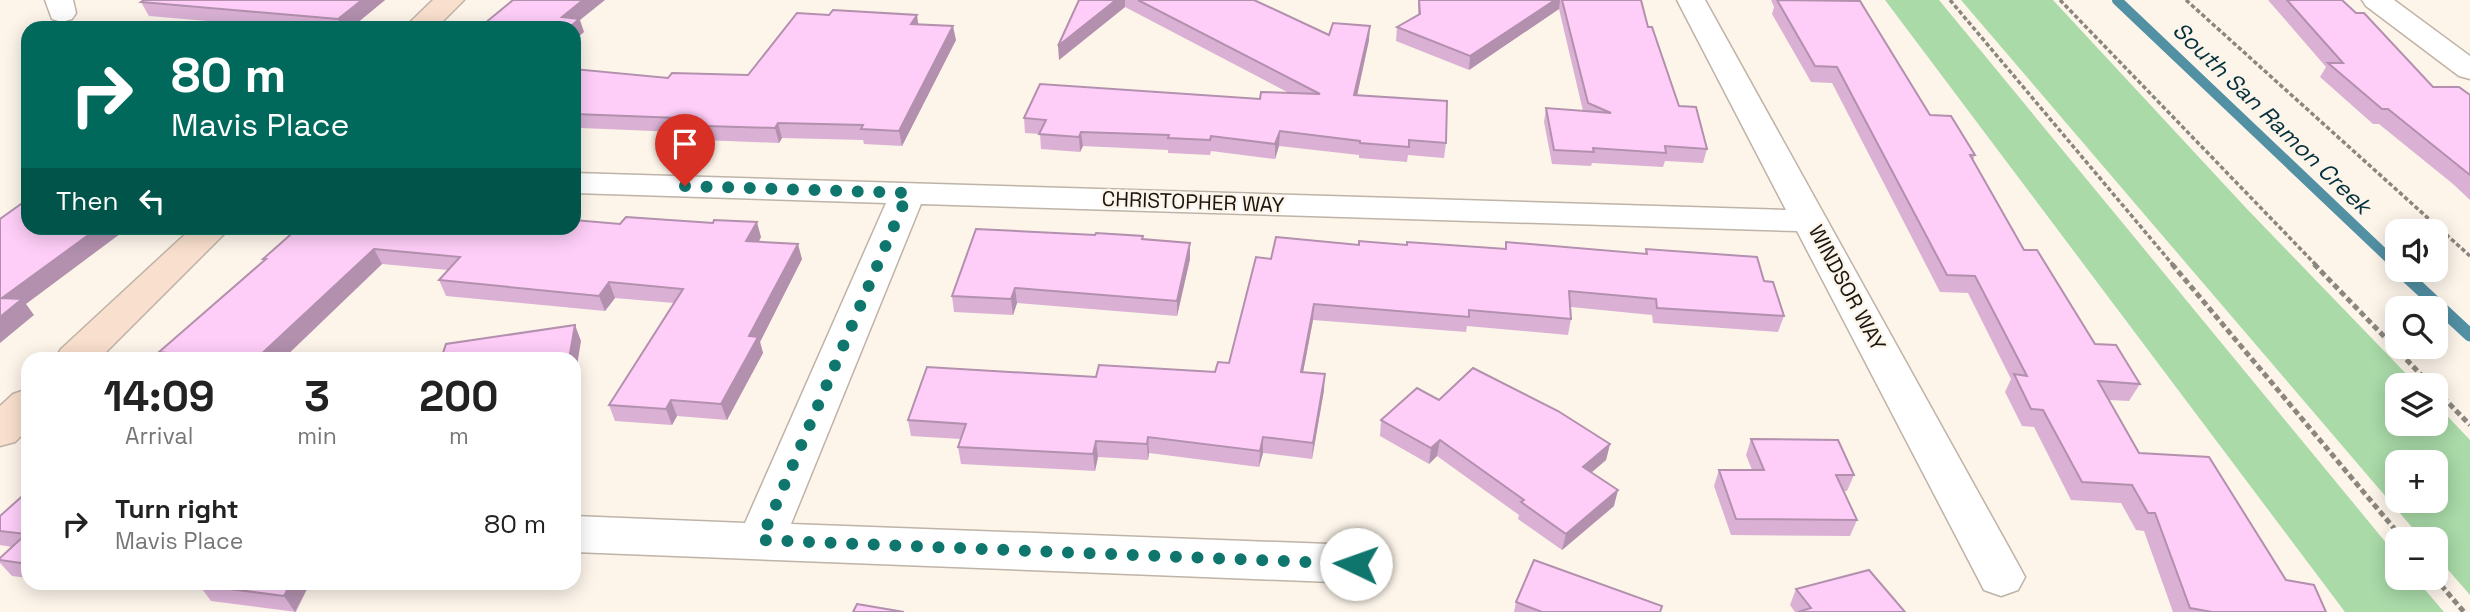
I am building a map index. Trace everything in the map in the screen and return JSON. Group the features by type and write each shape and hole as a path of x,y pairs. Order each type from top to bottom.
{"street":[{"path":"427,21 450,0"},
{"name":"WINDSOR WAY","path":"1691,0 2001,577"},
{"path":"2376,0 2470,69"},
{"name":"CHRISTOPHER WAY","path":"581,183 1811,221"},
{"path":"761,540 908,193"},
{"path":"82,352 205,235"},
{"path":"0,431 21,411"},
{"path":"581,534 1356,564"}],"path":[{"path":"1950,0 2393,527"},
{"path":"2060,0 2419,373"},
{"path":"2186,0 2470,256"},
{"path":"2448,402 2470,425"},
{"path":"2445,590 2464,612"}],"green space":[{"path":"1885,0 1939,0 2385,541 2385,590 2425,590 2444,612 2345,612"},
{"path":"1961,0 2053,0 2247,209 2385,352 2385,359 2392,359 2405,373 2385,373 2385,436 2448,436 2448,417 2470,440 2470,595 2448,570 2448,527 2412,527 2400,513 2448,513 2448,450 2385,450 2385,496"}],"building":[{"path":"362,0 338,19 141,2"},
{"path":"513,0 583,0 562,17 579,19 577,21 488,21"},
{"path":"1079,0 1116,0 1058,46"},
{"path":"1138,0 1254,0 1329,35 1333,23 1370,26 1354,95 1447,101 1446,143 1409,140 1409,147 1280,131 1275,144 1211,136 1210,140 1168,138 1169,135 1081,132 1079,137 1039,134 1046,120 1024,118 1040,84 1260,99 1261,92 1320,94"},
{"path":"1419,0 1555,0 1470,56 1397,27 1420,14"},
{"path":"1562,0 1641,0 1648,27 1652,27 1679,106 1696,107 1707,149 1665,146 1666,153 1593,148 1594,152 1554,150 1546,108 1611,113 1588,103"},
{"path":"1777,0 1860,1 1930,115 1951,116 1975,155 1970,155 2024,250 2037,250 2095,344 2116,345 2140,384 2098,381 2139,453 2209,457 2286,580 2314,585 2326,612 2212,612 2190,608 2155,513 2148,513 2132,485 2082,482 2043,410 2031,409 2014,374 2027,376 1975,276 1947,275 1837,67 1815,66"},
{"path":"2287,0 2342,0 2356,13 2364,13 2433,87 2459,87 2470,95 2470,175 2388,109 2382,109 2328,63 2343,63"},
{"path":"833,10 917,15 911,24 953,26 899,131 861,129 863,125 778,123 775,128 673,125 678,118 581,114 581,70 668,78 672,73 748,75 797,13 829,15"},
{"path":"21,204 21,235 88,235 2,298 22,299 0,317 0,219"},
{"path":"626,217 713,223 714,220 757,222 746,241 798,244 749,336 758,337 721,404 671,400 666,409 609,405 683,289 609,282 599,296 439,280 460,257 374,249 264,352 159,352 290,235 581,235 581,221 620,224"},
{"path":"976,229 1143,236 1142,239 1190,243 1177,301 1015,288 1011,299 952,296"},
{"path":"1276,237 1359,245 1359,241 1407,245 1407,242 1506,249 1506,242 1647,254 1646,249 1757,257 1764,281 1773,282 1784,316 1657,308 1656,299 1569,291 1571,319 1469,310 1469,317 1314,304 1301,372 1325,374 1313,443 1263,437 1260,451 1148,437 1147,444 1096,441 1093,454 958,447 966,424 908,420 927,367 1096,377 1099,365 1215,372 1218,362 1229,363 1256,257 1271,259"},
{"path":"575,325 570,352 443,352 446,344"},
{"path":"1473,368 1558,411 1610,444 1583,467 1618,490 1566,534 1521,502 1524,500 1440,440 1431,448 1381,420 1417,388 1439,400"},
{"path":"1751,439 1838,440 1854,475 1836,475 1857,520 1736,519 1719,470 1764,470"},
{"path":"21,497 21,533 0,531 0,516"},
{"path":"21,539 21,563 0,558"},
{"path":"1534,560 1662,606 1660,612 1542,612 1516,602"},
{"path":"1869,570 1905,612 1798,612 1811,608 1796,589"},
{"path":"238,590 287,590 284,596"},
{"path":"857,604 904,612 853,612"}],"waterway":[{"name":"South San Ramon Creek","path":"2117,0 2385,255"},
{"name":"South San Ramon Creek","path":"2413,282 2470,335"}],"route":[{"path":"685,186 908,193 761,540 1356,564"}]}
